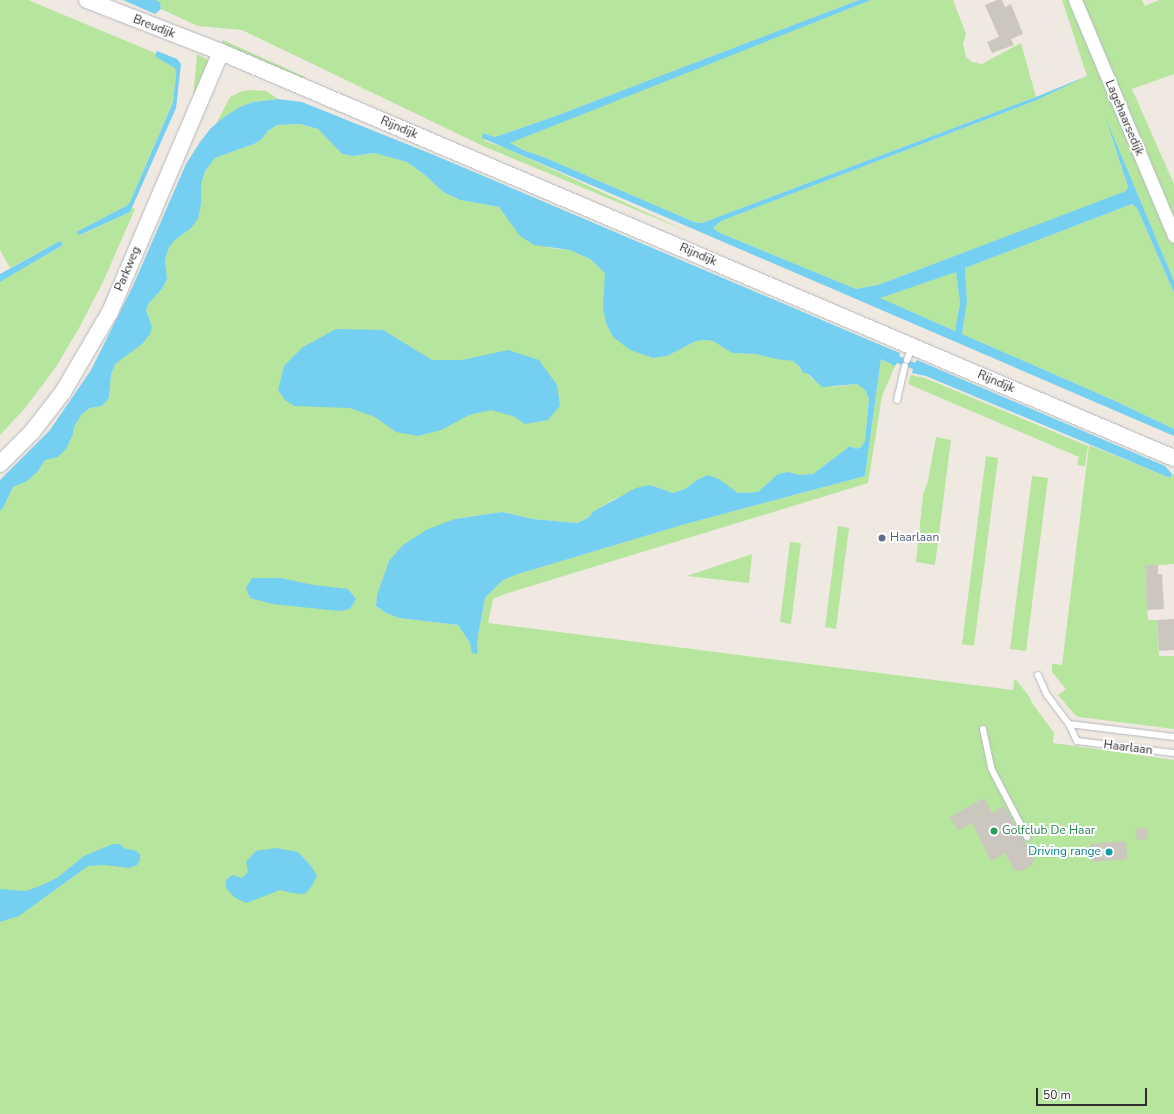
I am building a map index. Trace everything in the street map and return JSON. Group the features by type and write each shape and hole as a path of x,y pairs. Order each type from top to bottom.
{"street":[{"name":"Breudijk","path":"87,0 221,52"},
{"name":"Lagehaarsedijk","path":"1075,0 1174,236"},
{"name":"Rijndijk","path":"221,52 908,357 1174,458"},
{"name":"Parkweg","path":"0,464 32,432 63,392 110,312 221,52"}],"lane":[{"path":"897,400 908,357"},
{"name":"Haarlaan","path":"1038,675 1047,695 1069,724 1077,741 1174,753"},
{"name":"Haarlaan","path":"1069,724 1174,737"},
{"path":"983,729 991,768 1027,837"}],"green space":[{"path":"0,0 28,0 155,53 155,55 175,68 176,75 173,101 130,202 126,206 76,232 81,235 130,212 132,208 135,209 103,282 79,328 56,367 26,407 0,435 0,282 63,245 60,241 10,268 0,250"},
{"path":"156,0 859,0 553,117 495,137 484,133 485,141 506,148 689,232 483,146 242,30 198,26 161,9 160,2"},
{"path":"871,0 953,0 966,34 963,44 966,57 972,62 982,64 1021,43 1036,97 702,223 694,222 509,143"},
{"path":"1062,0 1142,0 1145,6 1159,0 1174,0 1174,74 1132,89 1174,184 1174,281 1108,126 1128,187 1127,191 878,285 856,289 720,233 713,228 721,221 1037,100 1087,76"},
{"path":"223,40 305,77 302,82 221,45"},
{"path":"197,54 208,60 204,80 193,100"},
{"path":"242,91 266,91 278,99 253,102 240,107 216,124 230,97"},
{"name":"Golfclub De Haar","path":"300,124 318,129 342,154 353,156 374,153 407,162 425,175 443,192 460,200 499,207 507,218 549,248 570,250 590,259 605,273 605,283 653,358 667,356 696,341 713,341 732,353 756,354 793,361 800,367 803,373 806,372 812,379 833,387 857,384 865,390 869,399 865,441 861,447 856,449 850,446 813,474 799,475 789,472 758,492 738,493 729,487 697,480 685,489 673,493 650,485 614,499 594,511 588,518 577,523 533,519 502,512 455,519 377,595 376,606 386,613 399,618 458,625 470,643 478,646 478,636 485,598 503,580 518,574 682,525 865,476 881,359 895,366 882,396 868,483 505,594 493,599 488,623 1013,690 1014,680 1016,680 1029,696 1032,703 1054,733 1053,743 1174,760 1174,1114 0,1114 0,511 3,508 13,487 38,471 45,460 53,457 73,434 74,427 82,414 90,408 102,406 109,398 111,375 115,364 152,326 146,310 149,303 162,289 167,279 165,260 169,246 190,229 201,204 201,185 205,171 215,158 254,144 262,139 268,131 277,125"},
{"path":"1132,204 1137,208 1174,293 1174,429 1113,400 962,334 967,302 965,268"},
{"path":"956,271 960,303 955,331 879,298"},
{"path":"911,375 925,378 1088,446 1085,466 1077,465 1079,457 908,384"},
{"path":"936,437 951,440 935,565 916,562 923,495 928,481"},
{"path":"1089,445 1170,478 1172,474 1174,474 1174,564 1145,566 1148,620 1157,620 1159,656 1174,656 1174,729 1079,717 1075,715 1058,695 1066,689 1052,672 1052,664 1062,665"},
{"path":"986,456 998,458 974,646 962,644"},
{"path":"1032,476 1048,478 1026,651 1010,649"},
{"path":"838,526 849,528 836,629 825,627"},
{"path":"790,542 801,543 791,624 780,622"},
{"path":"752,554 749,583 687,576"}],"water":[{"path":"123,0 156,0 160,2 161,9 155,14"},
{"path":"859,0 871,0 510,143 523,150 546,158 694,222 702,223 1036,97 1087,76 1037,100 721,221 713,228 720,233 856,289 878,285 1126,191 1128,187 1106,119 1174,281 1174,293 1137,208 1132,204 965,268 967,302 962,334 1113,400 1174,429 1174,436 482,138 483,133 495,137 553,117","holes":["956,272 960,303 955,331 880,298"]},
{"path":"157,51 177,59 181,64 176,108 130,212 80,235 76,232 126,206 130,202 173,102 176,75 175,68 156,57 155,55"},
{"path":"278,99 302,102 434,155 900,353 899,356 915,363 917,360 1165,466 1172,474 1170,478 926,376 912,373 913,369 897,363 895,366 881,359 865,476 682,525 518,574 503,580 485,598 478,636 477,654 472,653 470,643 458,625 399,618 386,613 376,606 377,595 389,561 403,545 428,529 455,519 502,512 533,519 577,523 588,518 594,511 636,488 650,485 673,493 685,489 697,480 708,475 719,479 738,493 758,492 778,474 789,472 799,475 813,474 850,446 856,449 861,447 865,441 869,399 865,390 857,384 822,387 807,373 803,373 800,367 793,361 756,354 732,353 713,341 696,341 667,356 653,358 630,350 613,337 606,323 603,308 605,273 590,259 570,250 534,245 520,236 499,207 460,200 443,192 425,175 407,162 374,153 353,156 342,154 318,129 300,124 277,125 268,131 262,139 254,144 215,158 205,171 201,185 201,204 198,219 190,229 175,240 169,247 165,260 167,279 162,289 149,303 146,310 152,326 150,334 142,344 115,364 111,375 109,398 102,406 90,408 82,414 74,427 73,434 66,449 58,457 45,460 38,471 27,481 13,487 3,508 0,511 0,480 50,430 91,370 133,286 186,164 200,142 211,128 224,117 240,107 253,102"},
{"path":"60,241 63,245 0,282 0,274"},
{"path":"336,329 383,330 432,360 462,360 508,350 539,360 557,385 560,406 548,420 525,424 513,416 491,410 469,415 441,430 418,436 396,432 375,417 350,408 294,406 285,400 278,390 284,366 303,347"},
{"path":"252,578 281,578 313,585 348,589 356,599 350,609 339,611 272,604 250,598 246,588"},
{"path":"113,844 119,844 126,849 134,850 140,854 140,860 137,865 129,868 105,865 88,866 19,916 0,922 0,889 26,891 40,886 57,878 84,856"},
{"path":"276,848 298,852 311,866 317,876 312,886 305,894 280,890 246,903 234,897 226,888 226,880 232,875 242,878 248,872 246,862 256,851"}],"building":[{"path":"997,0 1002,0 1005,7 1011,4 1023,34 1011,39 1014,45 992,53 987,42 999,37 985,5"},
{"path":"1145,565 1158,565 1158,574 1162,574 1164,609 1147,610"},
{"path":"1174,619 1174,650 1159,651 1157,620"},
{"path":"984,798 992,813 1004,806 1034,858 1032,865 1021,871 1014,870 1005,853 991,861 972,823 958,831 950,817"},
{"path":"1147,828 1148,839 1137,840 1135,829"},
{"name":"Driving range","path":"1126,841 1127,859 1092,862 1090,844"}],"place":[{"name":"Haarlaan","path":"882,538"},
{"name":"Golfclub De Haar","path":"994,831"},
{"name":"Driving range","path":"1109,852"}]}
